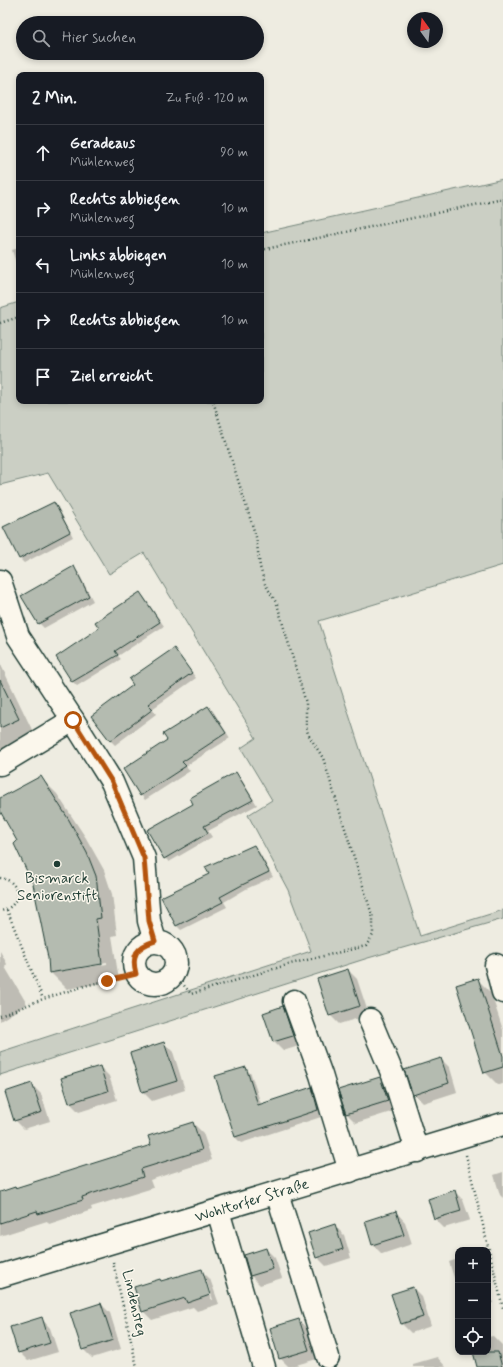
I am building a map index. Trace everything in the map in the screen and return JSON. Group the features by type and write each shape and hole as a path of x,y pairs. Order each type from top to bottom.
{"street":[{"path":"0,581 18,636 112,782 144,858 149,921 155,941"},
{"path":"0,764 73,720"},
{"path":"155,941 166,944 174,952 177,962 174,973 166,982 156,985 145,982 136,974 133,963 136,952 144,944 155,941"},
{"path":"496,965 503,992"},
{"path":"294,1001 321,1075 350,1171"},
{"path":"370,1020 395,1080 417,1151"},
{"name":"Wohltorfer Straße","path":"0,1276 503,1124"},
{"path":"277,1193 328,1357"},
{"path":"218,1211 264,1367"}],"path":[{"path":"264,249 503,199"},
{"path":"0,323 16,318"},
{"path":"174,973 190,994 290,964 366,946 374,935 373,918 324,758 308,734 306,726 306,703 277,604 265,584 260,567 256,537 214,404"},
{"path":"0,878 10,881 16,888 17,897 14,905 7,910 0,911"},
{"path":"7,910 43,999"},
{"path":"0,1016 43,999 88,985 136,974"},
{"path":"461,1137 503,1308"},
{"name":"Lindensteg","path":"109,1244 137,1367"}],"shaded area":[{"path":"503,179 503,565 319,621 420,936 503,910 503,919 368,958 0,1075 0,1052 311,951 288,890 248,815 272,800 241,748 256,738 144,553 109,574 48,473 0,485 0,308 16,303 16,404 264,404 264,232"}],"building":[{"path":"54,502 70,532 19,559 3,527"},
{"path":"74,566 89,596 38,624 21,596"},
{"path":"140,592 160,622 115,651 118,655 72,682 56,657 99,628 95,622"},
{"path":"174,648 192,673 148,704 153,709 110,741 91,716 133,685 129,679"},
{"path":"0,680 19,719 0,728"},
{"path":"208,706 226,733 182,762 186,766 140,796 123,769 167,740 163,734"},
{"path":"236,772 253,800 204,826 208,833 164,859 147,830 193,804 190,798"},
{"name":"Bismarck Seniorenstift","path":"41,776 69,820 87,853 96,876 101,918 96,919 102,964 49,973 48,958 33,884 14,844 17,841 0,811 0,798"},
{"path":"254,845 269,872 220,897 223,902 176,926 161,897 209,874 205,867"},
{"path":"348,969 360,1006 329,1016 317,979"},
{"path":"478,978 503,1056 503,1067 484,1073 456,985"},
{"path":"283,1006 293,1036 273,1042 263,1013"},
{"path":"164,1042 177,1081 142,1092 130,1053"},
{"path":"441,1058 449,1083 413,1095 404,1070"},
{"path":"100,1066 108,1091 69,1103 61,1078"},
{"path":"246,1067 258,1105 312,1087 318,1110 235,1137 215,1076"},
{"path":"380,1077 388,1101 346,1114 338,1090"},
{"path":"32,1083 42,1112 14,1121 5,1092"},
{"path":"193,1122 202,1150 141,1169 143,1177 82,1197 83,1200 38,1214 37,1211 0,1223 0,1192 151,1145 148,1136"},
{"path":"455,1190 461,1211 434,1219 428,1199"},
{"path":"396,1211 404,1235 372,1245 365,1221"},
{"path":"335,1224 343,1249 316,1258 308,1233"},
{"path":"266,1248 273,1269 250,1276 244,1255"},
{"path":"202,1269 210,1295 187,1303 185,1298 142,1312 134,1287"},
{"path":"413,1287 423,1317 401,1324 391,1294"},
{"path":"101,1303 113,1340 82,1350 70,1313"},
{"path":"42,1317 50,1343 18,1353 10,1327"},
{"path":"299,1319 309,1350 279,1359 270,1328"},
{"path":"491,1352 498,1352 502,1367 477,1367 474,1355 491,1355"}],"place":[{"name":"Bismarck Seniorenstift","path":"57,864"}],"route":[{"path":"73,720 112,782 144,858 149,921 155,941 144,944 136,952 133,963 136,974 107,981"}]}
